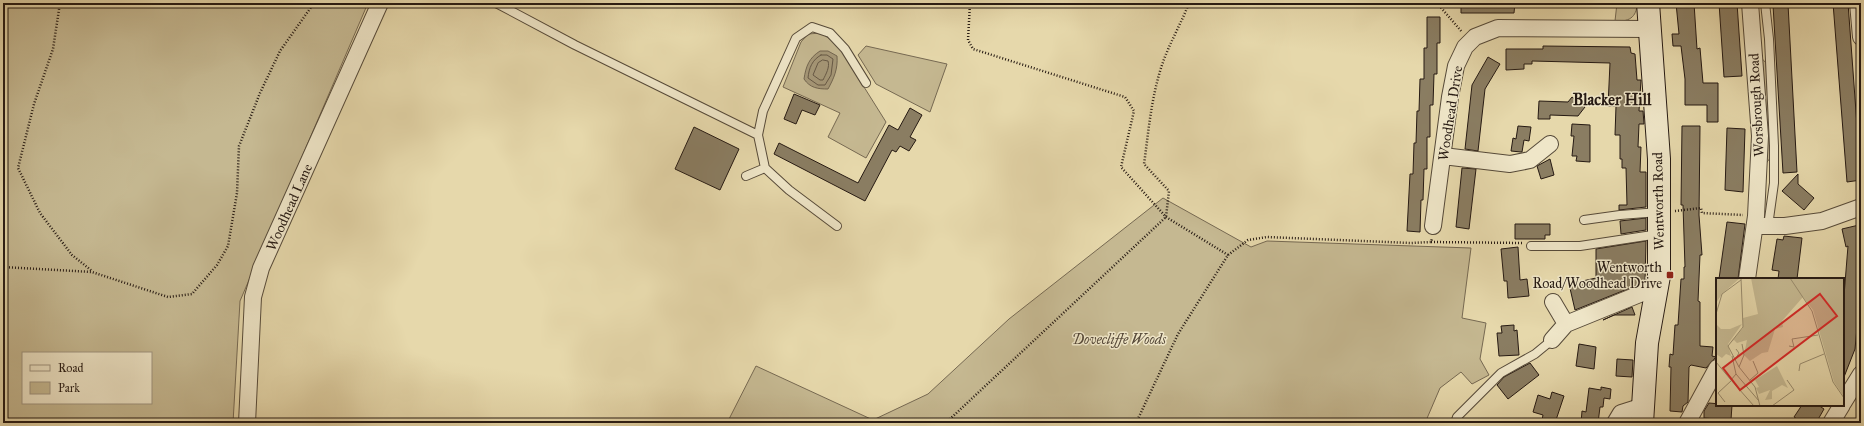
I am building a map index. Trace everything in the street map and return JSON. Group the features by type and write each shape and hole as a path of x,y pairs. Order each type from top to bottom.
{"street":[{"name":"Woodhead Lane","path":"247,423 253,297 261,268 380,3"},
{"name":"Wentworth Road","path":"1642,414 1648,343 1657,287 1659,223 1659,159 1648,3"},
{"name":"Worsbrough Road","path":"1747,278 1759,223 1760,136 1750,3"},
{"path":"1858,3 1861,37"},
{"name":"Woodhead Drive","path":"1433,226 1450,97 1456,66 1465,47 1475,37 1498,28 1650,29"},
{"path":"1443,156 1510,164 1530,160 1550,144"},
{"path":"1759,223 1822,221 1861,207"},
{"path":"1552,340 1566,324 1657,287"},
{"path":"1553,302 1566,324"},
{"path":"1687,423 1716,370"},
{"path":"1844,402 1861,374"},
{"path":"1831,423 1842,406"},
{"path":"1614,423 1621,413 1642,414"}],"lane":[{"path":"496,3 575,45 758,135"},
{"name":"Worsbrough Road","path":"1759,223 1774,183 1774,146 1769,39 1765,3"},
{"path":"837,226 790,190 765,168 758,135 763,111 796,38 812,27 830,33 845,49 866,83"},
{"path":"746,176 765,168"},
{"path":"1584,220 1620,215 1659,223"},
{"path":"1531,246 1580,246 1659,223"},
{"path":"1455,423 1457,417 1501,373 1535,354 1552,340"}],"path":[{"path":"60,3 53,49 34,104 18,168 40,213 72,255 92,272"},
{"path":"3,267 92,272 168,297 192,294 217,265 228,246 233,222 239,146 260,93 280,52 314,3"},
{"path":"970,3 968,40 973,49 1125,97 1134,111 1121,167 1166,217 1228,255"},
{"path":"938,423 950,419 1166,217 1169,191 1144,164 1154,96 1162,65 1182,24 1189,3"},
{"path":"1437,3 1470,42"},
{"path":"1659,223 1701,208 1702,213 1759,223"},
{"path":"1431,242 1433,226"},
{"path":"1136,423 1178,334 1228,255 1248,240 1267,238 1501,243"},
{"path":"3,415 13,423"}],"green space":[{"path":"3,3 368,3 240,301 233,423 3,423"},
{"path":"1617,3 1637,3 1637,8 1633,16 1628,20 1615,21"},
{"path":"821,33 837,44 886,122 866,158 828,137 840,113 783,87 801,42 808,34"},
{"path":"866,46 947,64 930,112 876,84 858,55"},
{"path":"1757,53 1766,63 1771,157 1764,166"},
{"name":"Dovecliffe Woods","path":"1163,198 1251,247 1267,241 1471,248 1462,318 1486,323 1480,359 1489,375 1472,384 1461,372 1440,388 1425,423 727,423 756,366 873,420 928,394 1009,319"}],"water":[{"path":"820,51 828,51 837,56 835,73 828,89 814,87 804,79 806,70 813,56"}],"building":[{"path":"1461,3 1515,3 1514,13 1461,13"},
{"path":"1676,3 1694,3 1697,49 1700,48 1703,83 1718,83 1718,122 1707,122 1707,105 1685,105 1685,79 1681,46 1673,46 1672,34 1679,34"},
{"path":"1719,3 1737,3 1742,76 1724,77"},
{"path":"1833,3 1848,3 1861,180 1847,182"},
{"path":"1788,4 1797,172 1783,173 1773,5"},
{"path":"1427,17 1440,17 1440,43 1437,43 1437,74 1434,74 1433,105 1430,105 1430,137 1427,137 1427,169 1424,169 1420,232 1407,231 1410,174 1413,174 1417,111 1419,111 1420,79 1424,79 1424,48 1427,48"},
{"path":"1543,46 1630,47 1631,53 1635,54 1637,80 1641,80 1639,111 1643,111 1644,124 1639,124 1638,147 1641,147 1640,172 1646,172 1646,207 1619,210 1619,205 1627,205 1626,168 1622,168 1622,159 1620,159 1620,135 1615,135 1616,106 1608,106 1610,63 1532,61 1532,64 1524,64 1524,69 1506,70 1506,49 1543,49"},
{"path":"1488,57 1500,64 1485,89 1478,151 1465,149 1472,85"},
{"path":"794,94 820,105 815,115 802,110 796,124 784,119"},
{"path":"1572,97 1585,107 1578,116 1550,115 1550,119 1538,119 1539,101 1568,102"},
{"path":"910,108 922,115 910,137 916,140 909,151 900,146 896,152 892,150 865,201 774,154 779,143 858,183 889,125 898,130"},
{"path":"1572,124 1590,125 1590,162 1576,161 1577,156 1572,156 1574,136 1571,136"},
{"path":"1518,126 1531,127 1529,141 1524,140 1522,152 1511,151 1513,138 1516,139"},
{"path":"1682,126 1700,126 1699,215 1702,255 1700,255 1698,301 1700,302 1700,346 1713,347 1712,356 1716,357 1706,368 1691,365 1689,367 1688,402 1683,406 1682,412 1670,411 1671,367 1669,367 1670,354 1673,355 1675,325 1678,325 1681,279 1684,279 1685,267 1683,205 1681,205"},
{"path":"694,127 739,149 720,190 675,169"},
{"path":"1727,128 1745,129 1743,192 1725,190"},
{"path":"1550,159 1554,175 1541,179 1537,166"},
{"path":"1462,168 1476,169 1469,229 1456,227"},
{"path":"1798,174 1798,184 1814,198 1804,210 1782,191"},
{"path":"1646,218 1646,230 1621,234 1620,221"},
{"path":"1727,222 1745,224 1738,278 1719,278"},
{"path":"1515,224 1550,224 1550,235 1545,235 1545,239 1515,239"},
{"path":"1859,225 1861,236 1859,306 1855,349 1844,377 1844,296 1848,246 1846,247 1842,229"},
{"path":"1784,236 1802,238 1797,278 1778,278 1779,271 1772,270 1777,239 1783,240"},
{"path":"1646,241 1645,282 1575,310 1569,284 1596,278 1596,249"},
{"path":"1518,247 1520,280 1527,279 1529,296 1508,298 1507,281 1504,281 1501,249"},
{"path":"1632,307 1635,315 1614,315"},
{"path":"1514,325 1514,331 1517,330 1519,355 1499,356 1497,333 1502,333 1501,326"},
{"path":"1579,344 1596,347 1594,369 1576,366"},
{"path":"1617,359 1633,360 1632,377 1616,376"},
{"path":"1530,363 1539,375 1508,399 1497,385 1504,377"},
{"path":"1601,387 1611,389 1610,399 1604,398 1603,407 1600,407 1598,423 1581,423 1582,411 1586,412 1589,388 1601,390"},
{"path":"1552,392 1564,396 1555,423 1542,420 1543,415 1533,412 1538,395 1550,399"},
{"path":"1709,403 1716,404 1716,406 1732,406 1731,420 1704,418 1704,411"},
{"path":"1801,406 1820,406 1824,409 1816,423 1804,423 1794,417"}],"place":[{"name":"Wentworth Road/Woodhead Drive","path":"1670,275"}],"district":[{"name":"Blacker Hill","path":"1612,99"}]}
